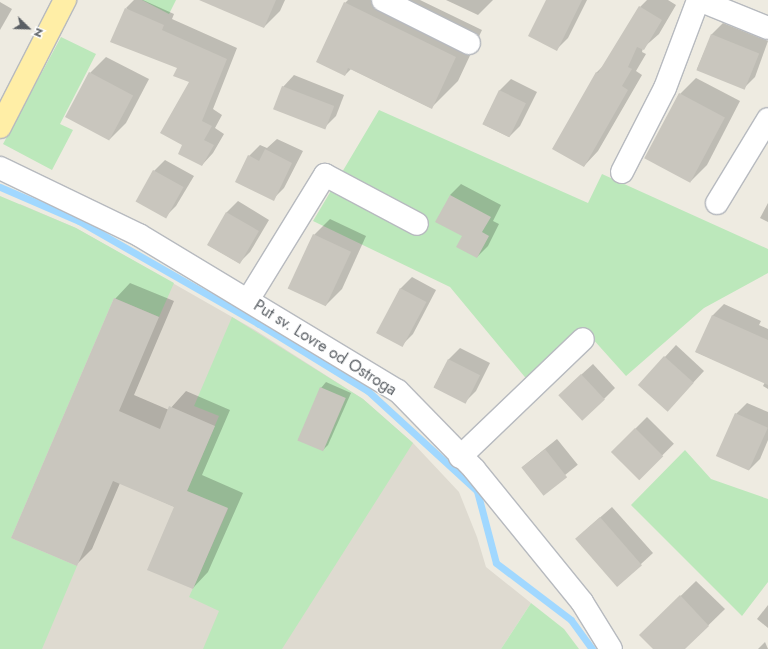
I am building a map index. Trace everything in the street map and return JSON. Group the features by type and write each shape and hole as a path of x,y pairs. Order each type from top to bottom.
{"main road":[{"path":"0,127 63,1"}],"street":[{"path":"383,0 469,42"},
{"path":"622,172 665,88 699,0 768,28"},
{"path":"717,203 768,119"},
{"name":"Put sv. Lovre od Ostroga","path":"0,168 139,235 398,391 460,457 474,469 582,602 611,649"},
{"path":"248,300 325,175 417,224"},
{"path":"460,457 583,339"}],"shaded area":[{"path":"20,204 76,228 255,330 363,399 413,443 459,492 477,537 486,567 531,603 501,649 0,649 0,251"}],"green space":[{"path":"142,0 176,0 169,14"},
{"path":"61,37 96,54 60,124 73,130 52,170 3,144"},
{"path":"379,110 588,203 602,174 768,249 768,273 704,308 626,376 583,328 529,382 450,287 313,221"},
{"path":"0,196 76,228 174,283 159,317 114,298 11,538 77,566 42,649 0,649"},
{"path":"232,317 363,399 413,443 282,649 203,649 219,611 189,597 228,509 187,491 219,416 194,406"},
{"path":"685,450 711,479 768,499 768,582 742,616 631,505"},
{"path":"531,603 564,629 579,649 501,649"}],"building":[{"path":"199,0 276,0 264,28"},
{"path":"546,0 582,0 557,51 528,36"},
{"path":"344,2 456,57 432,109 348,68 345,76 316,62"},
{"path":"639,6 662,20 644,50 637,47 628,67 632,69 622,86 628,90 584,167 552,149 596,72 598,73"},
{"path":"125,8 164,25 162,30 227,59 202,121 212,126 204,140 214,145 202,166 178,154 182,145 160,133 189,82 173,76 177,68 110,42"},
{"path":"711,34 759,53 745,90 696,70"},
{"path":"89,72 133,95 109,141 65,117"},
{"path":"282,86 334,106 325,129 273,109"},
{"path":"499,90 526,103 509,137 482,124"},
{"path":"679,93 725,117 690,183 644,158"},
{"path":"265,149 292,163 274,201 235,182 248,155 259,161"},
{"path":"153,170 184,187 166,218 136,201"},
{"path":"450,195 491,217 482,232 489,236 477,258 456,247 462,236 435,222"},
{"path":"226,212 259,231 240,264 207,245"},
{"path":"313,234 351,252 326,306 288,288"},
{"path":"400,288 426,302 403,347 376,333"},
{"path":"114,298 159,317 119,411 160,429 169,406 215,426 187,491 228,508 193,589 147,570 174,507 113,481 77,566 11,538"},
{"path":"712,315 768,340 768,385 695,352"},
{"path":"664,356 694,383 668,412 638,385"},
{"path":"448,359 480,375 466,404 433,388"},
{"path":"581,374 605,400 582,421 558,395"},
{"path":"320,387 346,398 323,451 297,440"},
{"path":"735,413 768,428 749,471 716,456"},
{"path":"635,428 663,456 639,480 611,452"},
{"path":"545,449 567,477 544,496 521,467"},
{"path":"600,517 642,565 617,587 575,539"},
{"path":"680,595 709,626 685,649 653,649 639,635"}],"waterway":[{"path":"0,187 79,221 259,324 368,391 477,491 496,563 571,620 592,649"}]}
